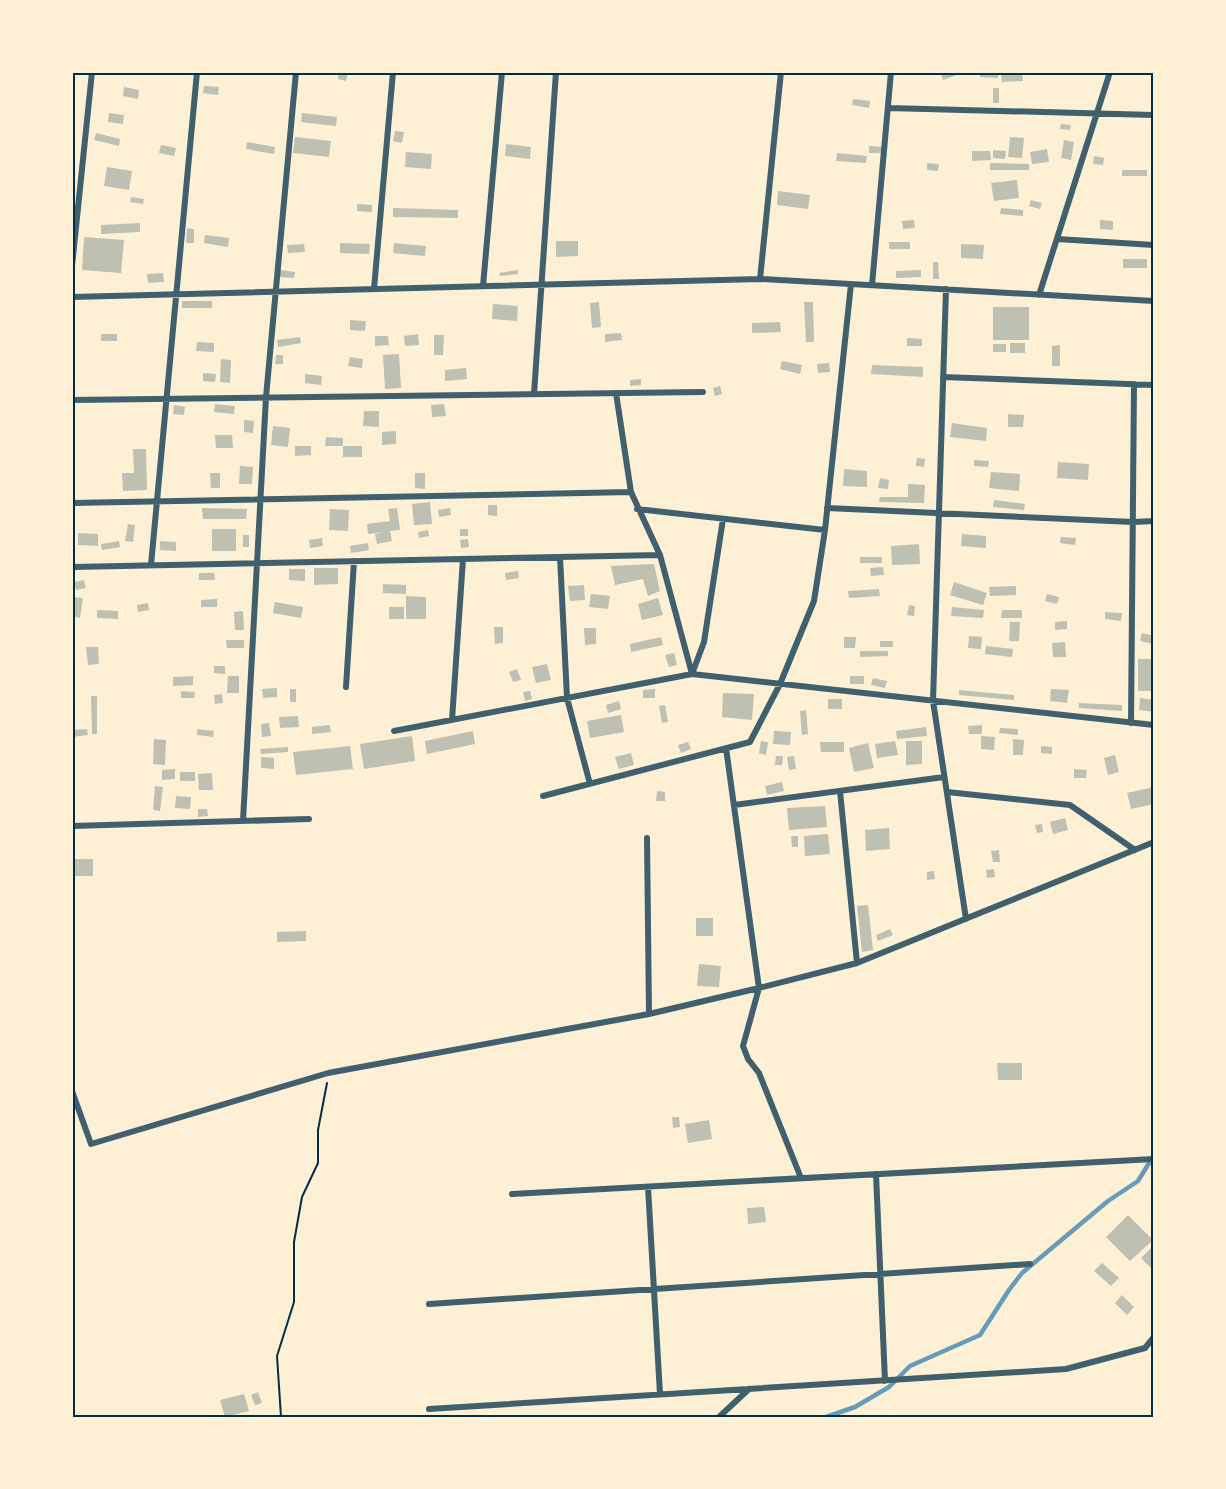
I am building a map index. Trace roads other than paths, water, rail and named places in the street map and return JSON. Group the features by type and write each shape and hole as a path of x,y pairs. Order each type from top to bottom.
{"street":[{"path":"72,266 92,72"},
{"path":"151,565 197,72"},
{"path":"243,821 266,397 296,72"},
{"path":"374,289 393,72"},
{"path":"483,286 502,72"},
{"path":"534,394 556,72"},
{"path":"760,279 781,72"},
{"path":"872,285 891,72"},
{"path":"1039,295 1110,72"},
{"path":"888,108 1154,115"},
{"path":"1057,239 1154,245"},
{"path":"72,297 760,279 1154,301"},
{"path":"543,796 750,742 780,684 814,601 825,530 851,284"},
{"path":"946,290 933,701 966,919"},
{"path":"943,376 1154,385"},
{"path":"1131,723 1134,384"},
{"path":"72,400 703,392"},
{"path":"616,393 631,492 660,555 692,674"},
{"path":"72,503 631,492"},
{"path":"827,508 1133,522 1154,521"},
{"path":"637,509 825,530"},
{"path":"692,674 704,642 723,519"},
{"path":"72,567 660,555"},
{"path":"560,557 567,698 590,784"},
{"path":"452,720 463,559"},
{"path":"346,687 354,561"},
{"path":"394,731 692,674 1154,725"},
{"path":"726,748 759,988 743,1046 748,1059 759,1073 801,1178"},
{"path":"735,806 944,777"},
{"path":"840,792 857,963"},
{"path":"946,792 1070,806 1135,850"},
{"path":"72,826 309,819"},
{"path":"646,838 649,1014"},
{"path":"72,1091 91,1144 328,1073 649,1014 857,963 1154,843"},
{"path":"512,1194 1154,1159"},
{"path":"876,1174 885,1381"},
{"path":"648,1187 660,1394"},
{"path":"429,1304 1030,1264"},
{"path":"429,1409 1066,1370 1145,1348 1154,1337"},
{"path":"719,1417 750,1389"}],"waterway":[{"path":"826,1417 855,1407 889,1387 910,1366 980,1335 1022,1273 1108,1201 1138,1181 1154,1155"}]}
